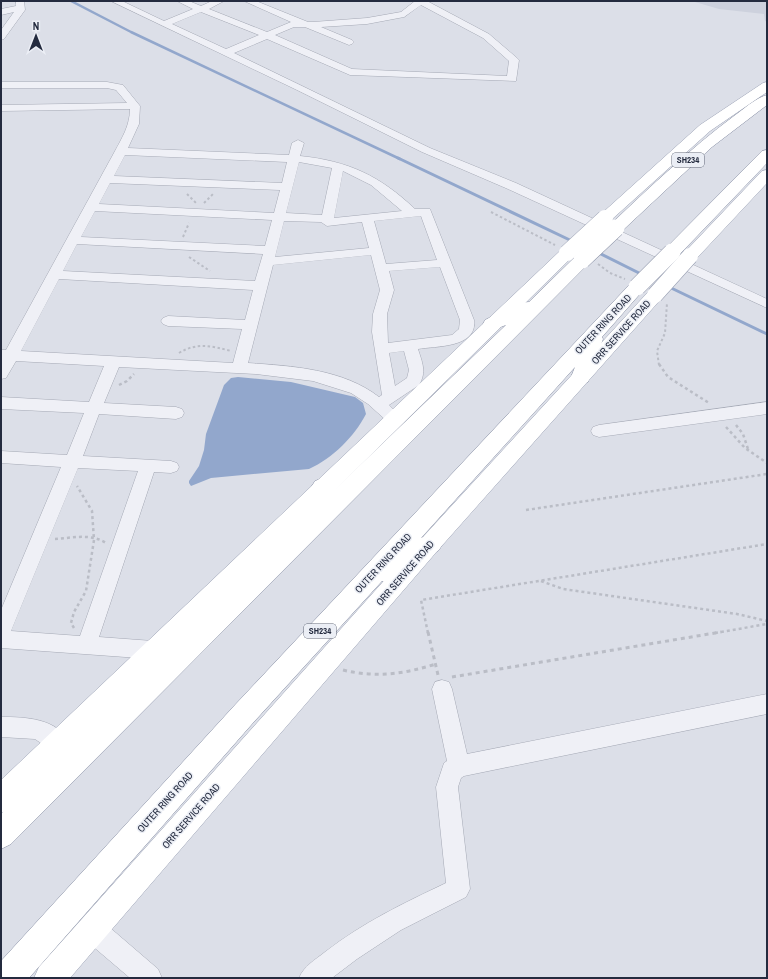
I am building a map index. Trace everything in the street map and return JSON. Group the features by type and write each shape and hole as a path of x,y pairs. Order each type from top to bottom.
{"highway":[{"name":"SH234","path":"1,834 545,296 574,256 697,151 734,122 767,99"},
{"name":"OUTER RING ROAD","path":"7,978 243,715 597,330 646,291 672,252 767,154"},
{"path":"492,324 545,296"},
{"path":"581,376 597,330"},
{"path":"277,561 323,487"},
{"path":"360,588 431,543"}],"main road":[{"path":"611,223 705,128 767,86"},
{"name":"ORR SERVICE ROAD","path":"50,978 325,663 581,376 646,291 690,256 767,174"},
{"path":"1,799 153,650 323,487 387,407 492,324 574,256"}],"street":[{"path":"115,1 426,150 512,186 767,304"},
{"path":"181,1 267,35 350,72 512,79 514,60 492,41 420,1 404,14 367,21 293,24 267,35 226,53"},
{"path":"164,24 220,1"},
{"path":"248,1 349,42"},
{"path":"1,12 20,4 20,10 1,37"},
{"path":"1,85 119,87 135,106 137,114 135,122 121,151 73,240 6,356 1,374"},
{"path":"1,108 135,106"},
{"path":"239,369 298,143"},
{"path":"121,151 294,159 338,166 349,169 391,193 412,213"},
{"path":"338,166 327,222 426,212 467,320 468,329 464,334 455,339 382,349"},
{"path":"106,179 286,187"},
{"path":"91,206 328,219"},
{"path":"367,218 387,290 386,299 380,312 387,407"},
{"path":"73,240 269,256 376,251"},
{"path":"381,268 445,263"},
{"path":"54,275 261,286"},
{"path":"168,321 251,325"},
{"path":"387,407 410,385 416,376 417,370 409,345"},
{"path":"6,356 239,369 324,378 352,387 387,407"},
{"path":"1,634 113,362"},
{"path":"1,403 96,402 176,413"},
{"path":"599,431 767,408"},
{"path":"1,457 69,468 148,466 171,467"},
{"path":"87,645 148,466"},
{"path":"1,639 153,650"},
{"path":"440,684 459,766"},
{"path":"312,978 348,950 392,921 458,889 448,787 452,771 459,766 767,704"},
{"path":"1,727 31,727 41,730 58,743"},
{"path":"92,929 149,978"}],"path":[{"path":"176,355 188,346 207,344 243,354"},
{"path":"96,402 127,381 135,372 151,364"},
{"path":"69,468 92,511 94,538 86,591 74,612 72,623 75,629"},
{"path":"526,510 767,474"},
{"path":"40,539 101,538 118,555"},
{"path":"767,544 421,600 440,684 767,624"},
{"path":"541,581 548,585 563,589 737,614 767,621"},
{"path":"325,663 348,672 373,676 395,676 436,664"}],"shaded area":[{"path":"681,1 767,1 767,22 765,21 764,14 719,9 695,2"}],"water":[{"path":"238,377 291,382 355,397 363,403 366,414 349,439 342,446 326,459 309,469 211,478 191,486 189,481 199,466 204,450 206,434 224,385 231,378"}],"waterway":[{"path":"71,1 131,32 400,159"},
{"path":"398,158 574,242"},
{"path":"597,252 643,275"},
{"path":"667,286 767,334"}]}
